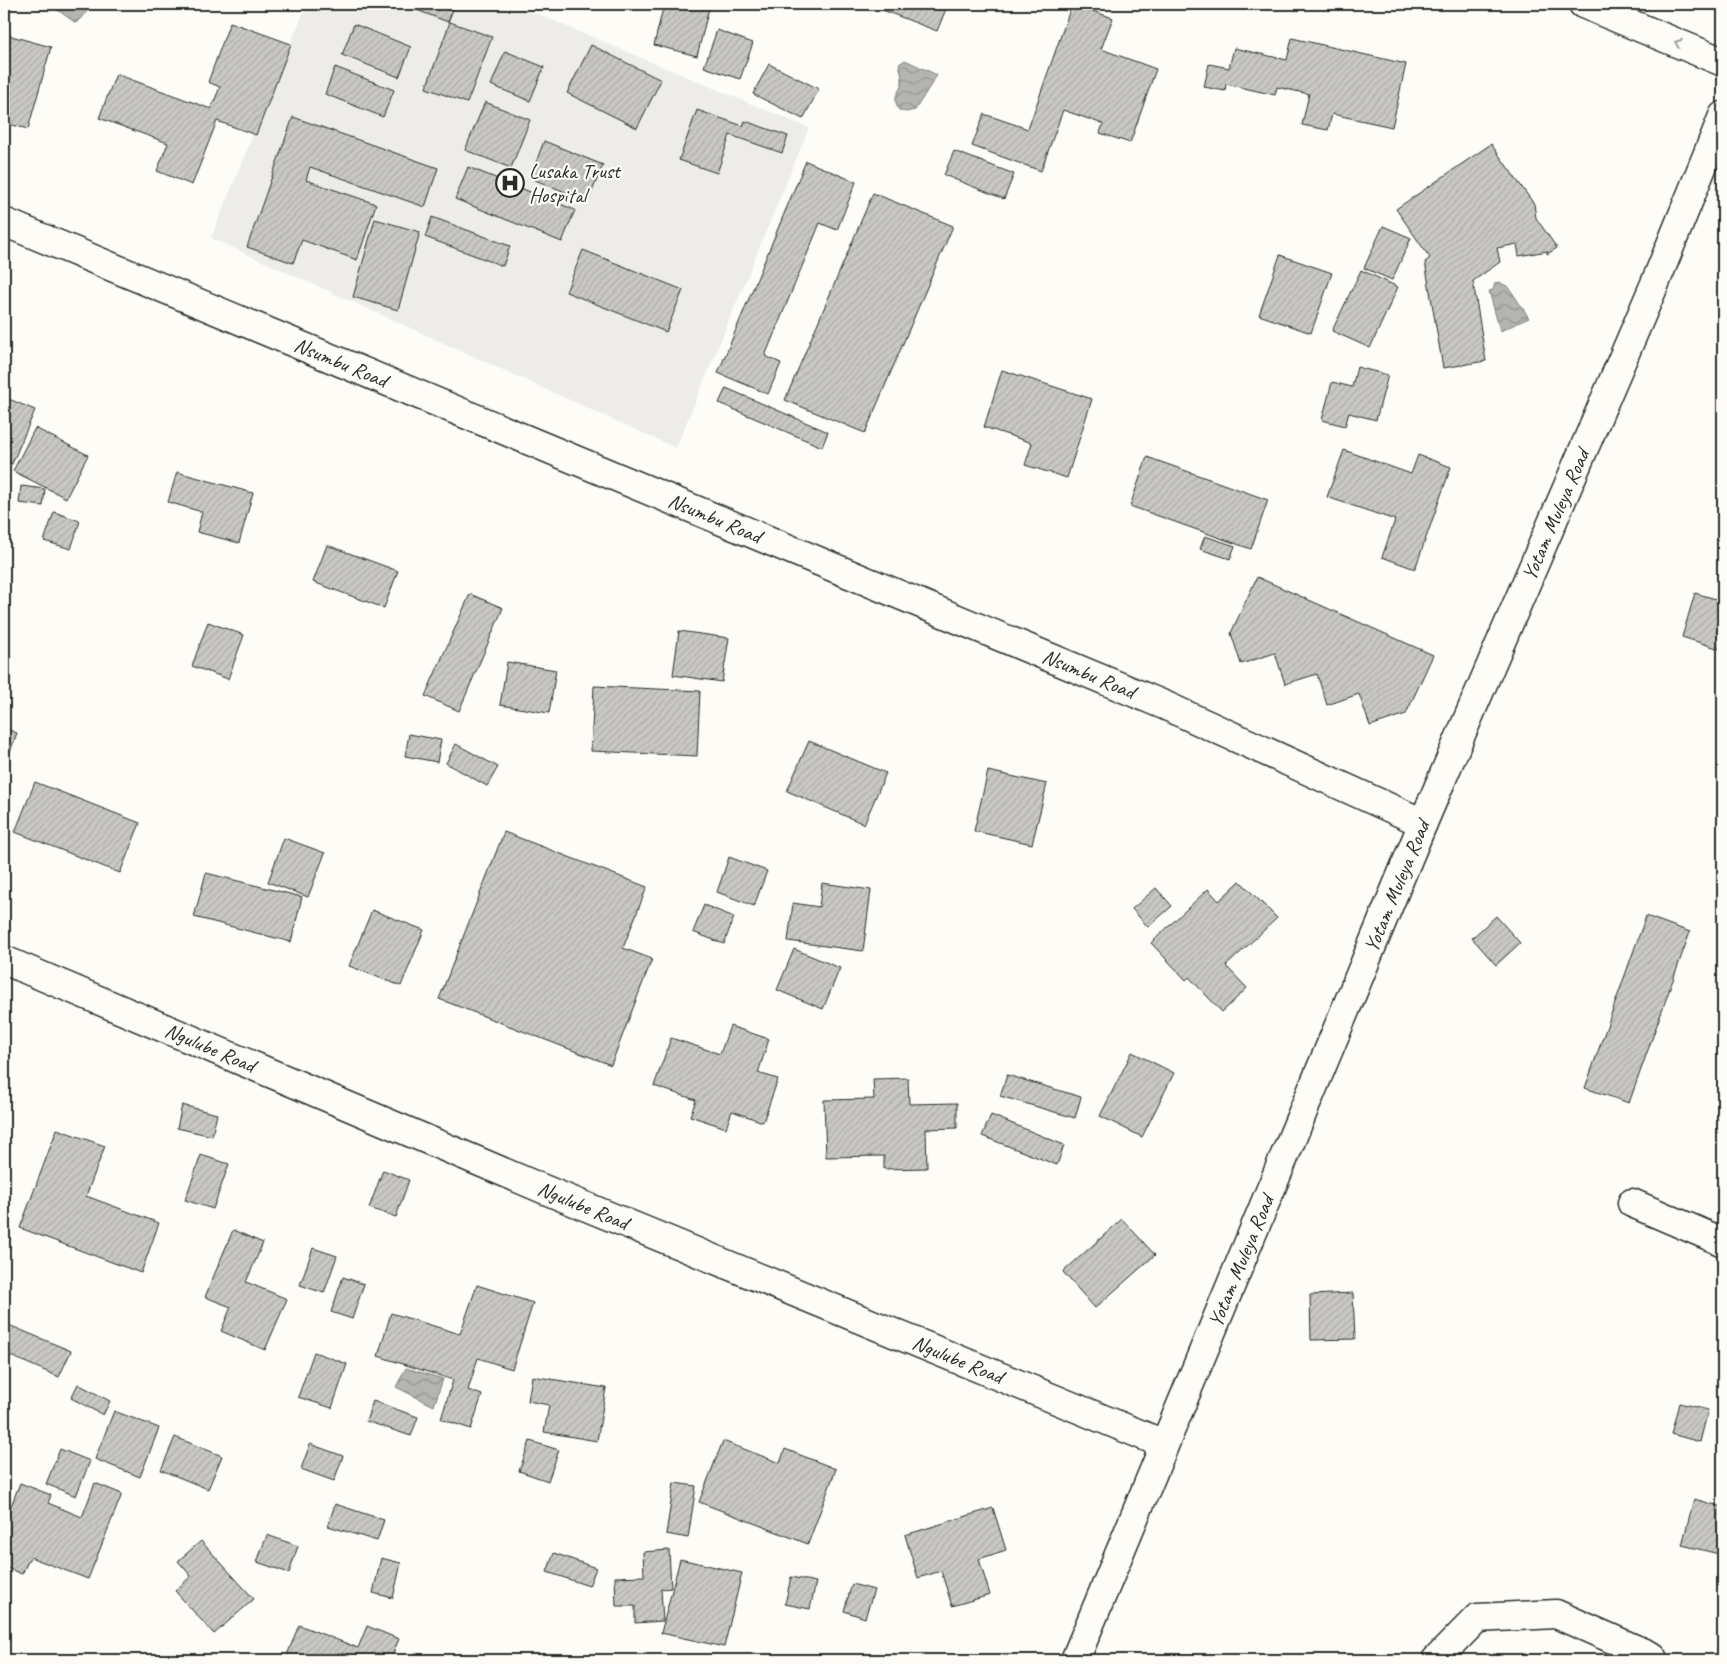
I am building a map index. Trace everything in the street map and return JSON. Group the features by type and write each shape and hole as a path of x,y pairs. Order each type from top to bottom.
{"street":[{"path":"1583,4 1723,62"},
{"name":"Yotam Muleya Road","path":"1075,1660 1423,823 1656,281 1723,116"},
{"name":"Nsumbu Road","path":"4,222 1164,705 1423,823"},
{"name":"Ngulube Road","path":"4,960 548,1191 1164,1444"},
{"path":"1632,1203 1723,1242"},
{"path":"1436,1660 1477,1618 1556,1614 1653,1657 1654,1660"}],"shaded area":[{"name":"Lusaka Trust Hospital","path":"307,4 513,4 809,128 676,448 211,238"}],"water":[{"path":"49,4 90,4 93,5 76,23"},
{"path":"905,60 937,75 915,110 906,112 899,110 896,100 902,84 899,64"},
{"path":"1500,282 1508,286 1529,318 1500,331 1489,291 1493,290 1495,283"},
{"path":"406,1368 443,1379 434,1406 396,1387"}],"building":[{"path":"401,4 455,4 448,22"},
{"path":"664,4 710,4 697,56 654,45"},
{"path":"867,4 948,4 937,31"},
{"path":"1072,4 1113,18 1101,49 1156,69 1130,143 1100,133 1103,124 1063,110 1041,171 972,146 984,114 1028,129"},
{"path":"230,22 291,44 256,135 217,121 192,185 157,171 168,143 99,118 116,74 211,109 220,87 208,82"},
{"path":"450,22 492,37 467,103 426,88"},
{"path":"354,24 411,47 399,77 342,55"},
{"path":"717,30 753,43 740,79 704,67"},
{"path":"4,34 51,47 28,129 4,123"},
{"path":"1292,38 1406,64 1392,127 1332,114 1328,130 1302,125 1309,94 1277,87 1275,95 1226,84 1225,91 1204,87 1209,64 1229,68 1234,48 1287,60"},
{"path":"591,45 661,80 637,128 567,93"},
{"path":"505,51 544,67 530,101 491,85"},
{"path":"769,64 819,89 803,119 753,94"},
{"path":"335,67 394,90 383,117 325,94"},
{"path":"485,102 530,120 511,168 465,150"},
{"path":"697,110 743,126 745,121 788,136 782,153 730,135 717,173 679,160"},
{"path":"293,117 438,168 425,207 310,167 306,180 376,204 357,260 302,240 293,263 247,247"},
{"path":"544,141 603,165 588,201 530,178"},
{"path":"1491,144 1534,204 1536,218 1557,248 1547,254 1547,251 1519,256 1517,244 1497,248 1500,262 1473,281 1486,361 1443,368 1425,262 1430,258 1396,209"},
{"path":"954,151 1014,174 1004,199 944,175"},
{"path":"806,161 856,182 837,230 820,223 765,356 781,363 768,394 718,373"},
{"path":"468,167 575,210 562,242 455,199"},
{"path":"873,193 953,226 865,433 785,400"},
{"path":"432,217 510,246 503,266 425,237"},
{"path":"375,219 420,232 398,310 353,297"},
{"path":"1383,226 1411,238 1392,280 1364,268"},
{"path":"583,250 683,290 666,332 566,292"},
{"path":"1280,255 1332,273 1311,333 1259,315"},
{"path":"1361,270 1398,287 1370,348 1332,331"},
{"path":"1357,367 1388,375 1376,420 1349,413 1345,426 1322,420 1332,382 1352,387"},
{"path":"1002,370 1092,399 1067,478 1025,465 1032,443 984,427"},
{"path":"726,388 828,432 822,447 719,403"},
{"path":"4,397 35,410 12,464 4,461"},
{"path":"35,428 88,455 66,498 13,471"},
{"path":"1344,450 1411,474 1418,455 1451,467 1415,569 1382,557 1395,520 1327,497"},
{"path":"1147,457 1268,500 1251,549 1130,506"},
{"path":"177,472 253,493 239,543 197,532 202,512 168,502"},
{"path":"21,486 45,489 43,506 19,503"},
{"path":"54,512 80,521 71,549 44,541"},
{"path":"1205,536 1235,546 1230,559 1200,549"},
{"path":"327,545 398,571 384,608 313,582"},
{"path":"1257,577 1433,655 1406,714 1370,726 1359,694 1327,705 1317,674 1285,684 1275,653 1241,664 1231,633"},
{"path":"1695,593 1723,601 1723,650 1682,637"},
{"path":"470,594 503,608 459,711 425,696"},
{"path":"208,622 244,635 228,679 192,666"},
{"path":"679,631 729,638 722,682 673,675"},
{"path":"507,662 556,670 549,713 500,705"},
{"path":"594,686 700,691 697,756 591,751"},
{"path":"4,728 17,733 4,768"},
{"path":"409,734 441,740 437,762 405,756"},
{"path":"809,741 886,773 864,824 787,791"},
{"path":"456,744 498,767 487,786 446,763"},
{"path":"988,771 1047,784 1032,844 974,831"},
{"path":"35,782 140,823 120,873 15,832"},
{"path":"504,832 647,887 623,948 652,959 611,1065 439,999"},
{"path":"284,838 325,853 308,897 268,882"},
{"path":"729,857 767,871 754,906 717,892"},
{"path":"206,873 302,897 291,942 194,917"},
{"path":"1240,881 1277,918 1226,966 1247,988 1222,1012 1189,977 1186,980 1151,943 1208,889 1219,901"},
{"path":"822,883 871,890 863,951 788,941 793,903 819,907"},
{"path":"1156,888 1172,906 1148,927 1132,909"},
{"path":"704,905 734,917 724,944 693,932"},
{"path":"372,910 424,930 401,986 349,966"},
{"path":"1496,916 1520,943 1496,965 1472,938"},
{"path":"1646,916 1690,932 1629,1103 1585,1088"},
{"path":"794,949 840,968 823,1009 777,990"},
{"path":"730,1026 769,1039 758,1073 778,1079 763,1122 732,1111 726,1128 690,1116 696,1100 654,1086 671,1038 720,1054"},
{"path":"1132,1052 1174,1073 1142,1137 1100,1116"},
{"path":"1007,1075 1081,1097 1075,1118 1000,1096"},
{"path":"908,1078 909,1104 957,1103 957,1128 926,1129 927,1168 884,1169 884,1156 826,1157 824,1100 874,1099 873,1079"},
{"path":"182,1105 217,1114 212,1136 177,1128"},
{"path":"991,1115 1064,1145 1057,1165 982,1136"},
{"path":"57,1129 105,1146 86,1196 159,1223 141,1273 20,1228"},
{"path":"201,1155 229,1164 213,1209 185,1200"},
{"path":"383,1170 409,1180 396,1217 369,1208"},
{"path":"1122,1219 1155,1255 1095,1308 1063,1272"},
{"path":"233,1230 263,1243 246,1282 287,1299 265,1350 221,1331 231,1307 205,1297"},
{"path":"313,1248 337,1256 324,1293 300,1285"},
{"path":"343,1277 364,1284 352,1319 331,1312"},
{"path":"477,1285 533,1303 512,1369 478,1358 468,1390 482,1395 471,1429 441,1419 453,1380 378,1356 391,1313 460,1334"},
{"path":"1353,1293 1355,1339 1311,1340 1310,1295"},
{"path":"4,1323 71,1351 59,1377 4,1353"},
{"path":"314,1352 347,1364 332,1408 298,1397"},
{"path":"532,1376 606,1388 597,1441 544,1432 549,1405 528,1401"},
{"path":"78,1384 110,1401 103,1415 71,1398"},
{"path":"373,1401 418,1417 411,1436 366,1421"},
{"path":"1679,1403 1708,1410 1700,1442 1671,1434"},
{"path":"114,1411 159,1428 140,1477 95,1459"},
{"path":"175,1437 222,1456 208,1489 161,1470"},
{"path":"530,1441 559,1450 548,1481 519,1471"},
{"path":"723,1441 780,1463 785,1449 836,1469 808,1544 699,1502"},
{"path":"310,1444 343,1456 334,1481 301,1469"},
{"path":"60,1449 90,1461 76,1496 46,1484"},
{"path":"20,1483 51,1495 48,1503 82,1517 95,1483 122,1494 88,1579 30,1557 22,1574 4,1567 4,1524"},
{"path":"674,1483 696,1486 688,1538 666,1534"},
{"path":"1694,1499 1723,1507 1723,1555 1682,1545"},
{"path":"335,1504 384,1520 377,1541 328,1526"},
{"path":"993,1508 1006,1550 979,1559 990,1595 952,1606 941,1571 918,1578 905,1535"},
{"path":"267,1535 298,1546 289,1573 257,1562"},
{"path":"201,1541 254,1599 214,1634 175,1591 191,1576 178,1561"},
{"path":"669,1550 671,1588 661,1589 663,1621 635,1623 635,1606 616,1606 615,1577 644,1576 643,1552"},
{"path":"554,1553 596,1568 589,1586 547,1572"},
{"path":"381,1558 401,1563 393,1598 373,1593"},
{"path":"680,1559 742,1573 724,1647 661,1633"},
{"path":"791,1577 816,1582 810,1609 785,1604"},
{"path":"852,1584 874,1590 865,1618 844,1611"},
{"path":"299,1625 358,1648 367,1626 399,1639 390,1660 285,1660"}],"place":[{"name":"Lusaka Trust Hospital","path":"510,183"}]}
